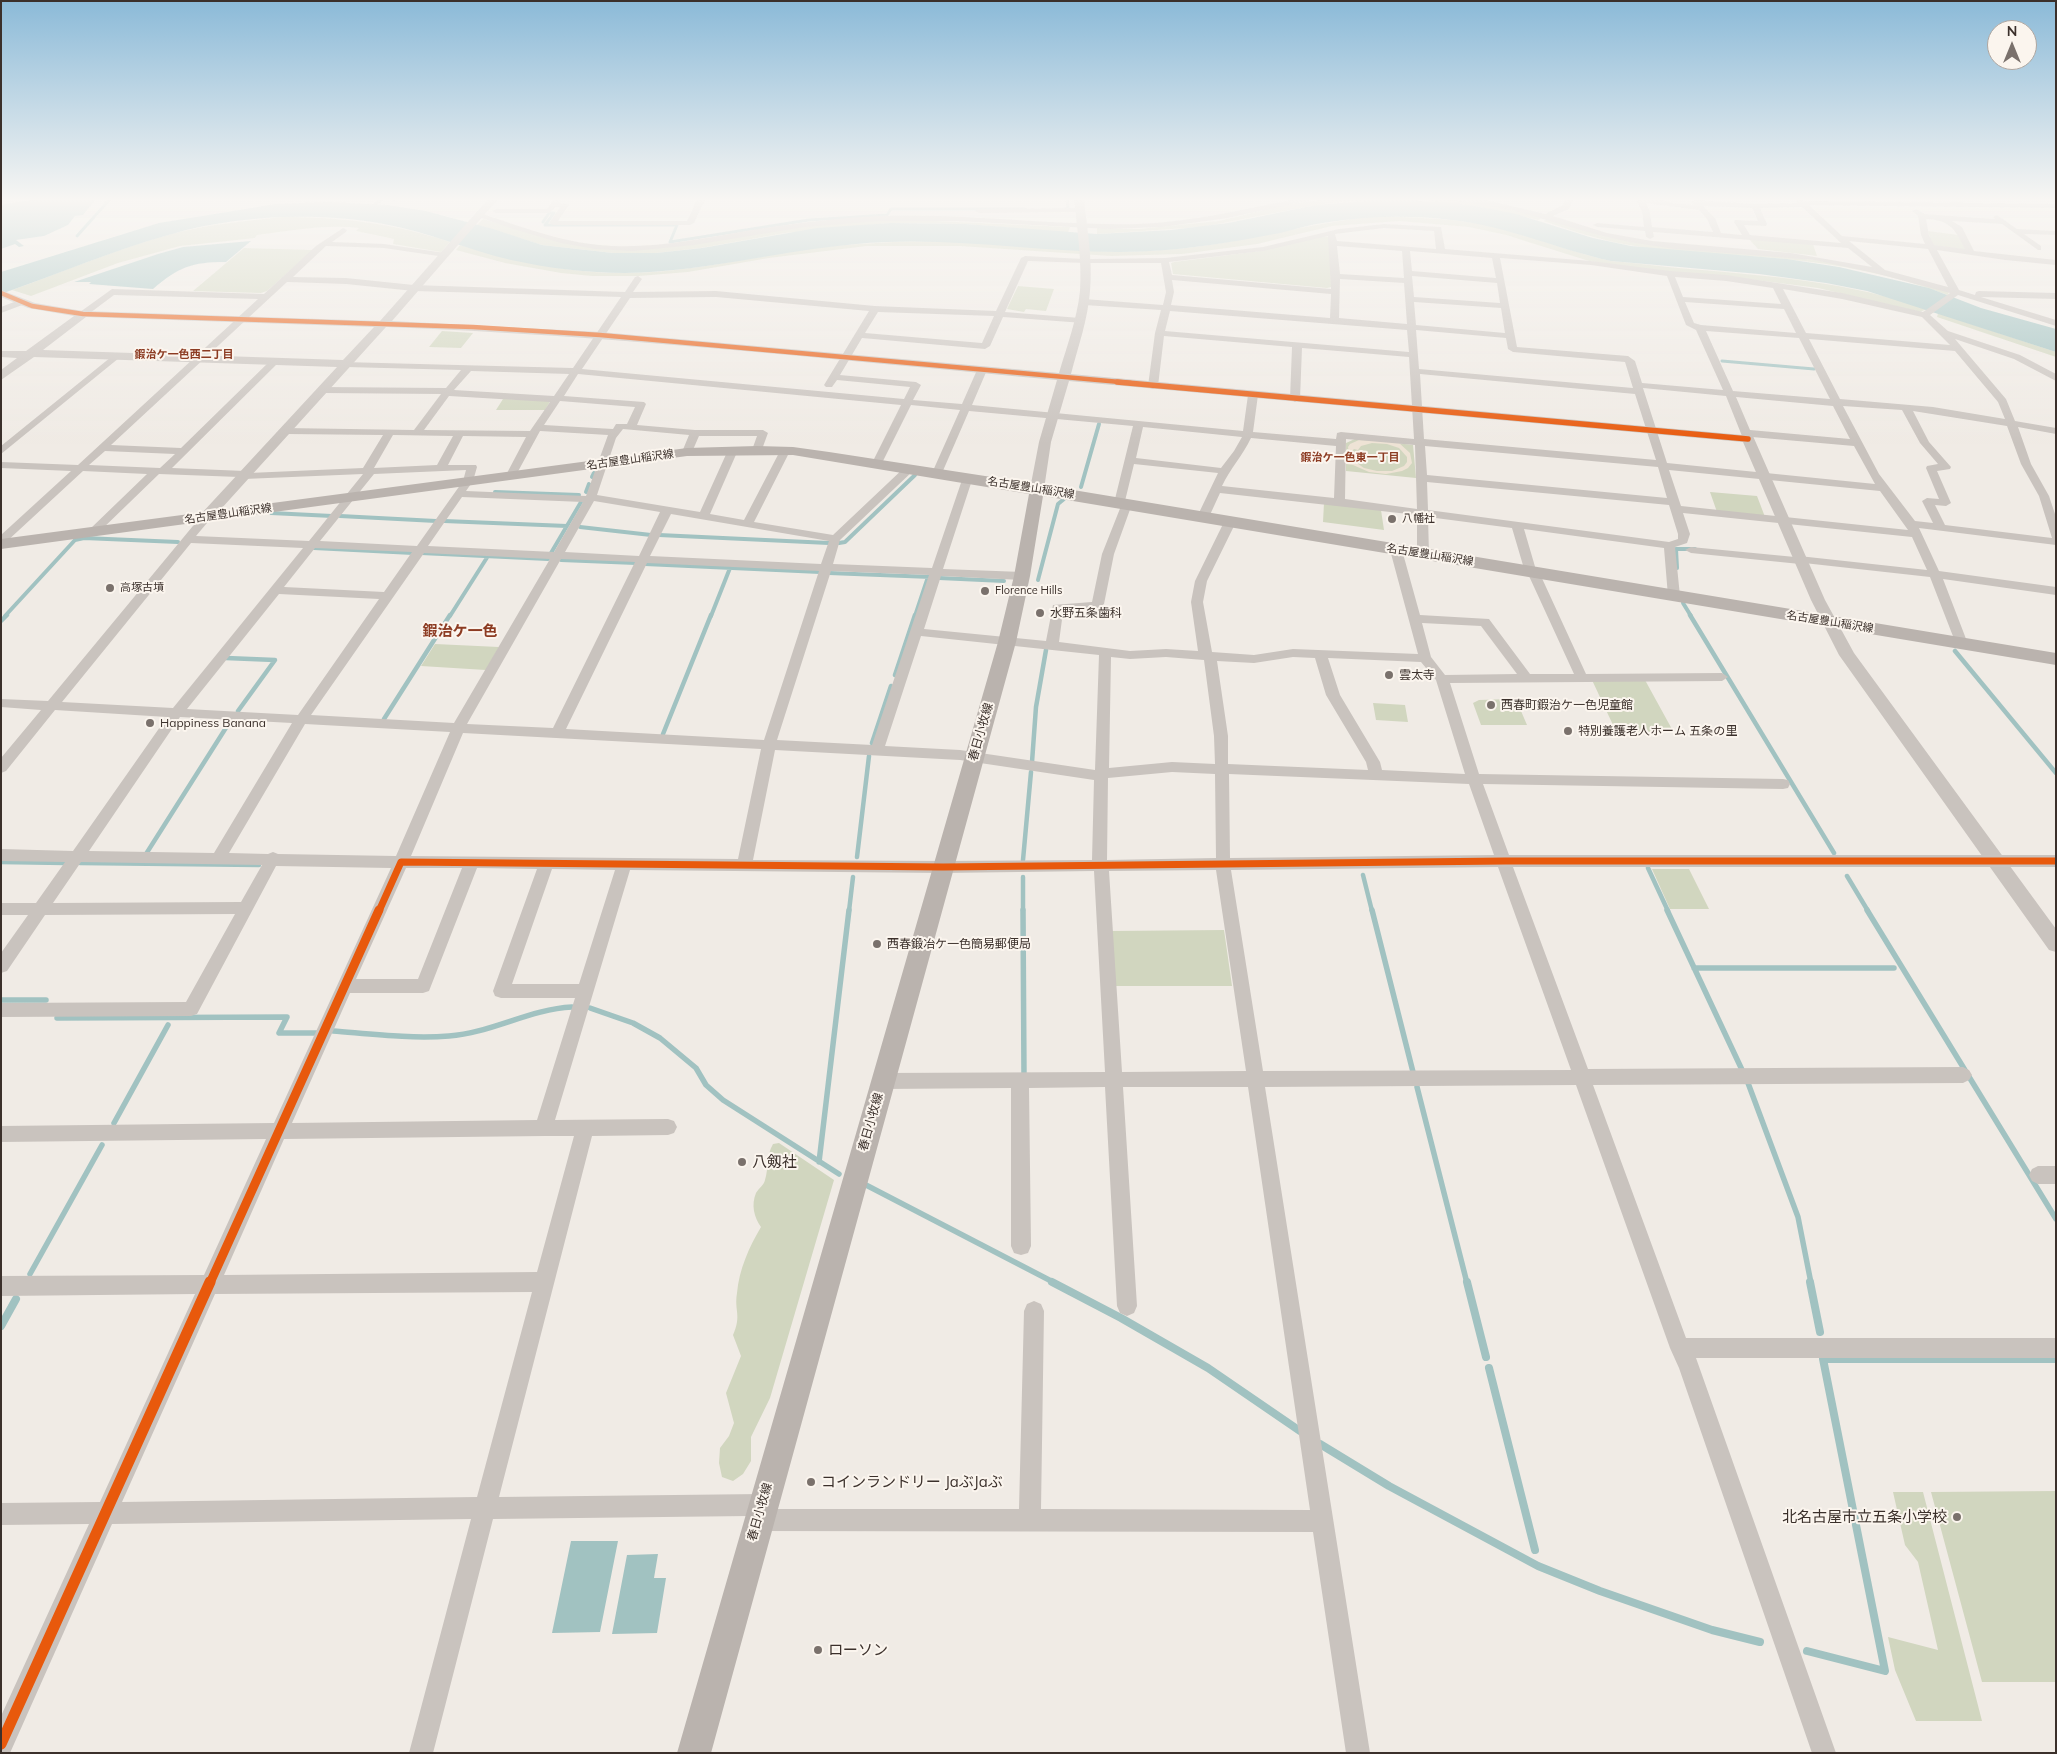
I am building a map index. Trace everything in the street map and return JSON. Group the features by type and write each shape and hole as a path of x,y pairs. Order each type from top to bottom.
{"main road":[{"name":"名古屋豊山稲沢線","path":"1,542 352,497 463,487 511,475 687,452 733,450 785,451 1037,488 1396,550 2056,659"},
{"name":"春日小牧線","path":"694,1753 1007,641 1022,576 1037,488"}],"street":[{"path":"1,542 197,359 285,280"},
{"path":"312,280 346,281 414,288 627,295 716,294 875,309 1000,314 1080,321"},
{"path":"1,768 206,517 421,280"},
{"path":"511,475 535,431 637,280"},
{"path":"937,472 965,409 1000,314 1015,280"},
{"path":"1037,488 1045,442 1080,321 1086,291 1086,280"},
{"path":"1153,386 1160,333 1170,292 1168,280"},
{"path":"1200,280 1336,292"},
{"path":"1334,320 1336,280"},
{"path":"1408,280 1424,513 1423,554"},
{"path":"1216,489 1339,502 1669,545 1683,541 1684,534 1630,361 1628,359 1513,349 1500,281 1474,280"},
{"path":"1672,280 1690,325 1700,328 1957,348"},
{"path":"1739,280 1872,302 1927,314 2003,400 2026,464 2050,496 2056,536"},
{"path":"1914,280 2056,323"},
{"path":"1950,280 1957,292"},
{"path":"1776,285 1874,475 1914,529 1935,574 1962,644"},
{"path":"1,376 112,292 266,297"},
{"path":"1927,314 1957,292 2056,296"},
{"path":"1,293 32,306 83,314 480,327 600,335 845,358 982,361"},
{"path":"1409,298 1505,306"},
{"path":"1680,299 1788,307"},
{"path":"1,310 18,301"},
{"path":"1084,302 1334,320 1510,336"},
{"path":"823,395 875,309"},
{"path":"1700,328 1716,360 1746,436 1828,621 1848,655 2056,944"},
{"path":"1160,333 1413,355"},
{"path":"1945,333 2043,368 2056,378"},
{"path":"859,335 1063,378 1651,430 1858,443"},
{"path":"1295,399 1297,345"},
{"path":"1,354 116,356 575,372 1341,443"},
{"path":"1,451 116,356"},
{"path":"94,531 184,451 274,362"},
{"path":"417,433 439,402 468,368"},
{"path":"1414,371 1730,393 1933,410 2056,431"},
{"path":"833,377 916,385 876,463"},
{"path":"322,390 449,392 503,397 557,398 641,404 631,426"},
{"path":"1203,517 1224,471 1239,452 1248,434 1253,395"},
{"path":"1906,408 1925,443 1946,467 1931,468 1946,503 1926,500 1941,528"},
{"path":"1052,645 1057,608 1094,606 1098,604 1108,554 1123,503 1138,424"},
{"path":"1,1744 401,862 458,728 590,498 604,463 611,438 620,426 695,433 763,433 758,450"},
{"path":"285,431 459,434 535,431 615,432"},
{"path":"1,966 176,712 352,497 369,471 389,433"},
{"path":"687,452 695,433"},
{"path":"440,469 459,434"},
{"path":"1339,502 1341,435 1884,488"},
{"path":"102,448 184,451"},
{"path":"704,516 733,450"},
{"path":"747,524 785,451"},
{"path":"1130,460 1224,471"},
{"path":"1,465 245,475 472,467 463,487 301,719 219,857"},
{"path":"744,866 769,745 835,539 910,468"},
{"path":"877,751 968,478"},
{"path":"1422,478 1782,519 1914,529 1941,528 2056,542"},
{"path":"463,487 590,498 835,539"},
{"path":"557,733 667,510"},
{"path":"1230,522 1201,580 1197,602 1204,650 1209,655 1221,736 1223,864 1358,1753"},
{"path":"1517,525 1531,572 1534,574 1582,678"},
{"path":"188,539 1022,576"},
{"path":"1669,545 1674,596"},
{"path":"1396,550 1425,658 1442,679 1474,779 1584,1078 1680,1348 1688,1364 1824,1753"},
{"path":"1691,550 1935,574 2056,591"},
{"path":"276,590 388,596"},
{"path":"1414,619 1485,622 1526,678"},
{"path":"917,632 1052,645 1130,655 1166,653 1254,659 1293,653 1425,658"},
{"path":"1104,652 1100,865 1127,1306"},
{"path":"1320,654 1330,689 1373,762 1377,776"},
{"path":"1442,679 1722,678"},
{"path":"1,703 877,751 974,758 1041,768 1102,774 1172,767 1474,779 1784,784"},
{"path":"1,855 624,865 944,867 1504,861 2056,861"},
{"path":"1,1010 190,1009 273,858"},
{"path":"345,986 423,986 472,863"},
{"path":"546,864 501,991 585,991"},
{"path":"543,1129 624,865"},
{"path":"1,909 246,908"},
{"path":"882,1081 1963,1076"},
{"path":"1020,1081 1021,1246"},
{"path":"1,1134 668,1127"},
{"path":"421,1753 585,1128"},
{"path":"1,1286 544,1282"},
{"path":"1030,1521 1034,1310"},
{"path":"1680,1348 2056,1348"},
{"path":"1,1514 485,1508 760,1513 1030,1521 1323,1521"}],"green space":[{"path":"39,280 74,280 31,296 12,290"},
{"path":"206,280 280,280 267,291 261,293 193,291"},
{"path":"1237,280 1331,280 1331,287"},
{"path":"1755,280 1794,280 1840,286 1869,292 1927,309 1920,312 1818,288"},
{"path":"1899,280 1949,291 1948,295"},
{"path":"1018,286 1054,289 1046,311 1026,309 1024,312 1007,309"},
{"path":"1938,313 2056,352 2056,357 1937,317"},
{"path":"442,331 473,333 461,348 429,347"},
{"path":"503,399 551,400 545,410 496,410"},
{"path":"1357,438 1413,445 1416,478 1346,471 1346,443"},
{"path":"1710,492 1757,496 1765,517 1717,512"},
{"path":"1324,503 1381,510 1384,530 1323,522"},
{"path":"435,644 499,647 486,670 421,666"},
{"path":"1592,680 1645,680 1673,731 1624,733 1619,725 1613,725"},
{"path":"1510,699 1518,704 1527,725 1481,725 1473,703 1479,700"},
{"path":"1373,703 1405,705 1408,722 1376,720"},
{"path":"1652,869 1689,869 1709,909 1670,909"},
{"path":"1224,930 1232,986 1114,986 1111,931"},
{"path":"779,1143 834,1180 770,1398 751,1437 751,1461 743,1474 733,1481 722,1477 719,1463 720,1448 729,1436 734,1423 726,1393 741,1356 733,1335 737,1323 736,1299 738,1284 745,1259 761,1227 754,1211 754,1197 764,1182 771,1148 773,1144"},
{"path":"2056,1491 2056,1682 1982,1682 1931,1492"},
{"path":"1893,1492 1923,1492 1982,1721 1916,1721 1895,1670 1888,1637 1938,1650 1918,1562 1905,1545"}],"shaded area":[{"path":"1359,440 1398,442 1410,453 1412,463 1402,471 1386,474 1369,472 1346,464 1346,460 1350,460 1348,447","holes":["1372,443 1387,444 1399,448 1407,457 1407,462 1404,466 1392,471 1377,471 1364,468 1354,461 1352,451 1354,449 1358,450 1361,446"]}],"water":[{"path":"1,280 39,280 1,294"},
{"path":"80,280 165,280 153,289 89,284 91,282 74,282"},
{"path":"1803,280 1894,280 1929,288 1981,308 2056,329 2056,352 1867,291"},
{"path":"571,1541 618,1541 600,1632 552,1633"},
{"path":"658,1554 654,1578 666,1578 657,1633 612,1634 627,1555"}],"waterway":[{"path":"1722,361 1814,369"},
{"path":"1081,487 1099,424"},
{"path":"592,477 594,473"},
{"path":"839,543 845,542 915,475"},
{"path":"586,492 589,484"},
{"path":"495,492 579,495"},
{"path":"1038,580 1058,504 1064,499"},
{"path":"567,526 581,502"},
{"path":"271,513 332,516"},
{"path":"340,516 436,521"},
{"path":"444,521 567,526"},
{"path":"551,553 567,526"},
{"path":"580,527 651,535"},
{"path":"659,535 829,543"},
{"path":"5,616 75,540 84,538 178,542"},
{"path":"314,548 413,553"},
{"path":"1677,568 1676,549 1695,549"},
{"path":"421,553 488,556"},
{"path":"450,616 488,556"},
{"path":"488,556 548,559"},
{"path":"561,560 636,563"},
{"path":"645,564 820,572"},
{"path":"711,616 730,568"},
{"path":"829,573 931,577"},
{"path":"915,616 928,577"},
{"path":"939,578 1004,581"},
{"path":"1683,603 1691,616"},
{"path":"1,621 7,615"},
{"path":"384,719 450,615"},
{"path":"663,734 711,615"},
{"path":"895,675 915,615"},
{"path":"1690,615 1834,853"},
{"path":"1032,762 1036,707 1046,650"},
{"path":"1955,651 2056,773"},
{"path":"226,658 275,660 238,711"},
{"path":"872,743 891,686"},
{"path":"146,854 229,723"},
{"path":"857,857 869,756"},
{"path":"1023,860 1031,772"},
{"path":"1,862 65,863"},
{"path":"80,863 259,865"},
{"path":"1648,868 1668,911"},
{"path":"1363,875 1372,911"},
{"path":"1847,876 1868,911"},
{"path":"849,911 853,877"},
{"path":"1023,877 1023,910"},
{"path":"819,1161 849,910"},
{"path":"1023,910 1024,1077"},
{"path":"1372,910 1413,1072"},
{"path":"1667,910 1694,968"},
{"path":"1867,910 2056,1219"},
{"path":"1694,968 1894,968"},
{"path":"1694,968 1743,1072"},
{"path":"1,1000 46,1000"},
{"path":"333,1031 406,1037 449,1036 465,1034 541,1012 572,1007"},
{"path":"590,1008 633,1023 660,1038 696,1068 706,1085 723,1100 819,1161"},
{"path":"57,1018 287,1017 279,1033 318,1033"},
{"path":"114,1123 168,1025"},
{"path":"1748,1083 1798,1217 1811,1283"},
{"path":"1417,1087 1467,1283"},
{"path":"30,1274 102,1145"},
{"path":"819,1161 839,1174"},
{"path":"866,1185 1055,1283"},
{"path":"1052,1282 1121,1318 1208,1368 1300,1431"},
{"path":"1467,1282 1486,1357"},
{"path":"1810,1282 1820,1332"},
{"path":"1,1326 16,1299"},
{"path":"1807,1651 1885,1671 1823,1359 2056,1359"},
{"path":"1489,1368 1535,1550"},
{"path":"1320,1444 1389,1486 1538,1566 1600,1591 1712,1630 1760,1642"}],"cycle path":[{"path":"1,293 32,306 83,314 473,327 600,335 1748,439"},
{"path":"1,1744 401,862 943,867 1505,861 2056,861"}],"place":[{"name":"八幡社","path":"1392,519"},
{"name":"高塚古墳","path":"110,588"},
{"name":"Florence Hills","path":"985,591"},
{"name":"水野五条歯科","path":"1040,613"},
{"name":"雲太寺","path":"1389,675"},
{"name":"西春町鍜治ケ一色児童館","path":"1491,705"},
{"name":"Happiness Banana","path":"150,723"},
{"name":"特別養護老人ホーム 五条の里","path":"1568,731"},
{"name":"西春鍛冶ケ一色簡易郵便局","path":"877,944"},
{"name":"八剱社","path":"742,1162"},
{"name":"コインランドリー JaぶJaぶ","path":"811,1482"},
{"name":"北名古屋市立五条小学校","path":"1957,1517"},
{"name":"ローソン","path":"818,1650"}],"district":[{"name":"鍜治ケ一色西二丁目","path":"184,355"},
{"name":"鍜治ケ一色東一丁目","path":"1350,458"},
{"name":"鍜治ケ一色","path":"460,631"}]}
